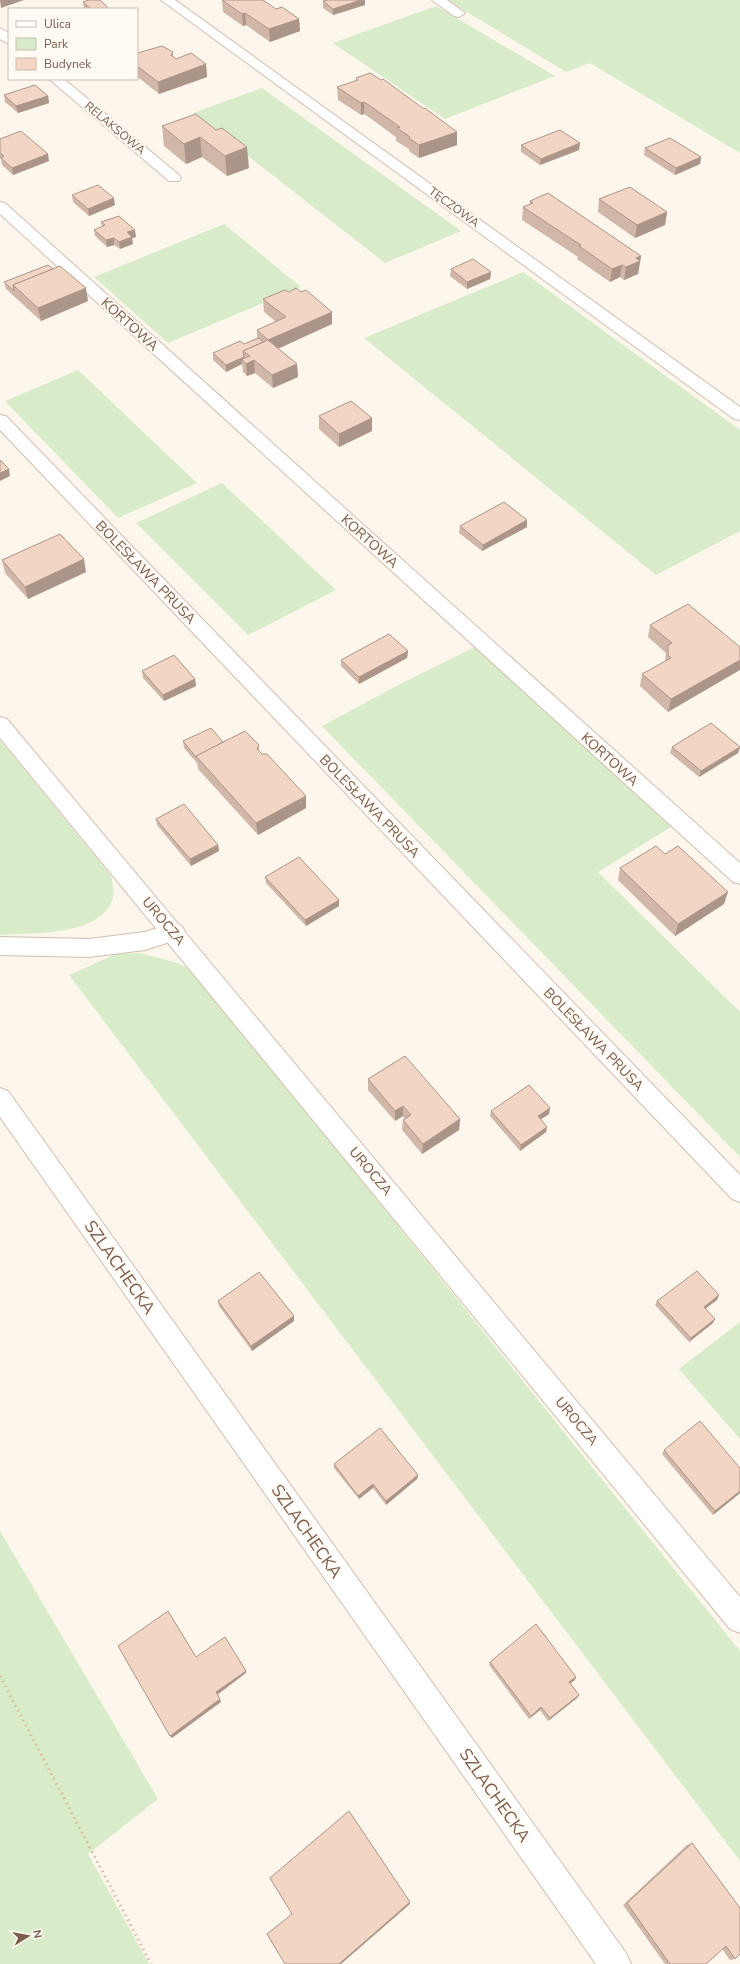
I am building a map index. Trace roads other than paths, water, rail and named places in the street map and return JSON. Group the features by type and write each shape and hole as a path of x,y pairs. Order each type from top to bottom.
{"street":[{"name":"TĘCZOWA","path":"168,0 740,415"},
{"path":"438,0 458,12"},
{"path":"0,32 8,39"},
{"name":"RELAKSOWA","path":"57,80 174,178"},
{"name":"KORTOWA","path":"0,206 740,876"},
{"name":"BOLESŁAWA PRUSA","path":"0,420 740,1191"},
{"name":"UROCZA","path":"0,724 174,932 740,1619"},
{"path":"0,946 89,948 145,941 174,932"},
{"name":"SZLACHECKA","path":"0,1098 615,1964"}]}
